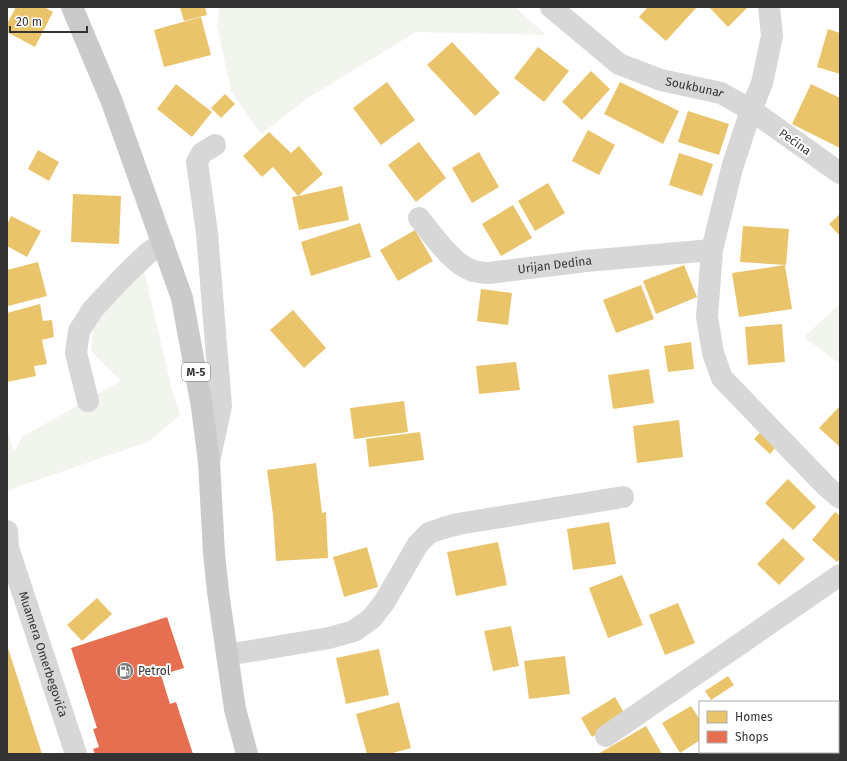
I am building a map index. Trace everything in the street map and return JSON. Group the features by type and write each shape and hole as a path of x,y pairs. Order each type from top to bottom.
{"main road":[{"name":"M-5","path":"72,7 112,102 182,298 202,407 209,462 214,553 218,592 235,709 247,754"}],"street":[{"name":"Soukbunar","path":"551,7 619,64 661,80 721,93 751,110"},
{"path":"769,7 772,36 762,83 751,110 732,168 712,250 707,317 713,353 722,378 826,486 840,498"},
{"name":"Pećina","path":"751,110 840,173"},
{"path":"209,462 221,406 207,233 197,162 202,153 215,145"},
{"name":"Urijan Dedina","path":"419,218 451,256 463,266 473,271 489,273 586,261 712,250"},
{"path":"88,401 76,354 79,331 93,309 127,273 148,253 163,243"},
{"path":"228,655 329,638 354,631 372,618 385,602 418,544 429,533 458,524 623,497"},
{"name":"Muamera Omerbegovića","path":"7,531 8,548 76,754"},
{"path":"606,736 840,575"}],"shaded area":[{"path":"219,7 515,7 546,35 416,32 311,96 261,134 231,91 217,26"},
{"path":"143,266 173,394 180,415 148,442 17,487 7,492 7,429 14,452 22,437 121,381 91,351 94,312"},
{"path":"840,304 840,364 804,337"}],"building: Homes":[{"path":"16,7 44,7 53,12 35,47 7,32 7,24"},
{"path":"205,7 207,15 184,21 180,8"},
{"path":"648,7 697,7 666,41 639,17"},
{"path":"709,7 748,7 728,27"},
{"path":"201,17 211,55 164,67 154,30"},
{"path":"828,29 840,33 840,74 817,67"},
{"path":"452,42 500,93 475,116 427,65"},
{"path":"538,47 569,71 544,102 514,78"},
{"path":"591,71 610,89 582,120 562,102"},
{"path":"387,82 415,120 381,145 353,108"},
{"path":"620,82 679,111 663,144 604,114"},
{"path":"176,84 212,112 192,137 157,109"},
{"path":"811,84 840,98 840,148 792,124"},
{"path":"225,94 235,104 221,118 211,108"},
{"path":"688,111 729,124 719,155 678,142"},
{"path":"588,130 615,145 599,175 572,161"},
{"path":"269,132 291,153 299,146 323,174 298,196 273,167 262,177 243,156"},
{"path":"419,142 446,178 416,202 388,165"},
{"path":"38,150 59,162 49,181 28,169"},
{"path":"479,152 499,187 472,203 452,168"},
{"path":"679,153 713,164 702,196 669,185"},
{"path":"548,183 565,213 535,231 518,201"},
{"path":"342,186 349,220 299,230 292,197"},
{"path":"73,194 121,196 119,244 71,242"},
{"path":"513,205 532,238 501,256 482,224"},
{"path":"840,214 840,236 829,224"},
{"path":"11,216 41,231 27,257 7,246 7,225"},
{"path":"360,223 371,257 311,276 301,242"},
{"path":"743,226 789,229 786,265 740,262"},
{"path":"415,230 433,261 398,281 380,250"},
{"path":"38,262 47,296 8,306 7,270"},
{"path":"684,265 697,297 656,314 643,281"},
{"path":"785,265 792,309 739,317 732,273"},
{"path":"641,285 654,319 616,333 603,300"},
{"path":"481,289 512,293 508,325 477,321"},
{"path":"40,304 43,321 52,320 54,337 42,340 47,364 34,366 36,376 7,382 7,313"},
{"path":"293,310 326,348 304,368 270,330"},
{"path":"782,324 785,362 748,365 745,327"},
{"path":"691,342 694,369 668,372 664,346"},
{"path":"516,362 520,390 479,394 476,366"},
{"path":"649,369 654,403 613,409 608,375"},
{"path":"404,401 408,432 354,439 350,408"},
{"path":"840,406 840,447 819,428"},
{"path":"679,420 683,457 637,463 633,426"},
{"path":"762,430 778,444 770,454 754,439"},
{"path":"420,432 424,460 369,467 366,439"},
{"path":"316,463 322,513 326,512 328,558 276,561 273,515 267,470"},
{"path":"788,479 816,507 793,530 765,503"},
{"path":"835,512 840,516 840,559 837,562 812,540"},
{"path":"609,522 616,564 573,570 567,529"},
{"path":"783,538 805,559 779,585 757,564"},
{"path":"498,542 507,585 456,596 447,552"},
{"path":"367,547 378,587 344,597 333,557"},
{"path":"622,575 643,625 608,638 589,588"},
{"path":"97,598 112,614 82,641 67,625"},
{"path":"678,603 695,643 665,655 649,615"},
{"path":"511,626 519,666 493,671 484,631"},
{"path":"7,645 42,754 7,754"},
{"path":"379,649 389,695 346,704 336,658"},
{"path":"565,656 570,694 529,699 524,661"},
{"path":"728,676 734,685 711,700 705,691"},
{"path":"615,697 626,716 592,737 581,718"},
{"path":"399,702 411,748 389,754 367,754 356,714"},
{"path":"691,706 699,718 699,741 680,753 662,723"},
{"path":"646,726 662,754 598,754"},
{"path":"839,738 840,740 840,754 800,754 839,753"}],"building: Shops":[{"name":"Petrol","path":"167,617 184,668 161,675 170,704 176,702 193,754 95,754 93,749 99,747 93,729 97,728 71,648"}],"place":[{"name":"Petrol","path":"125,671"}]}
